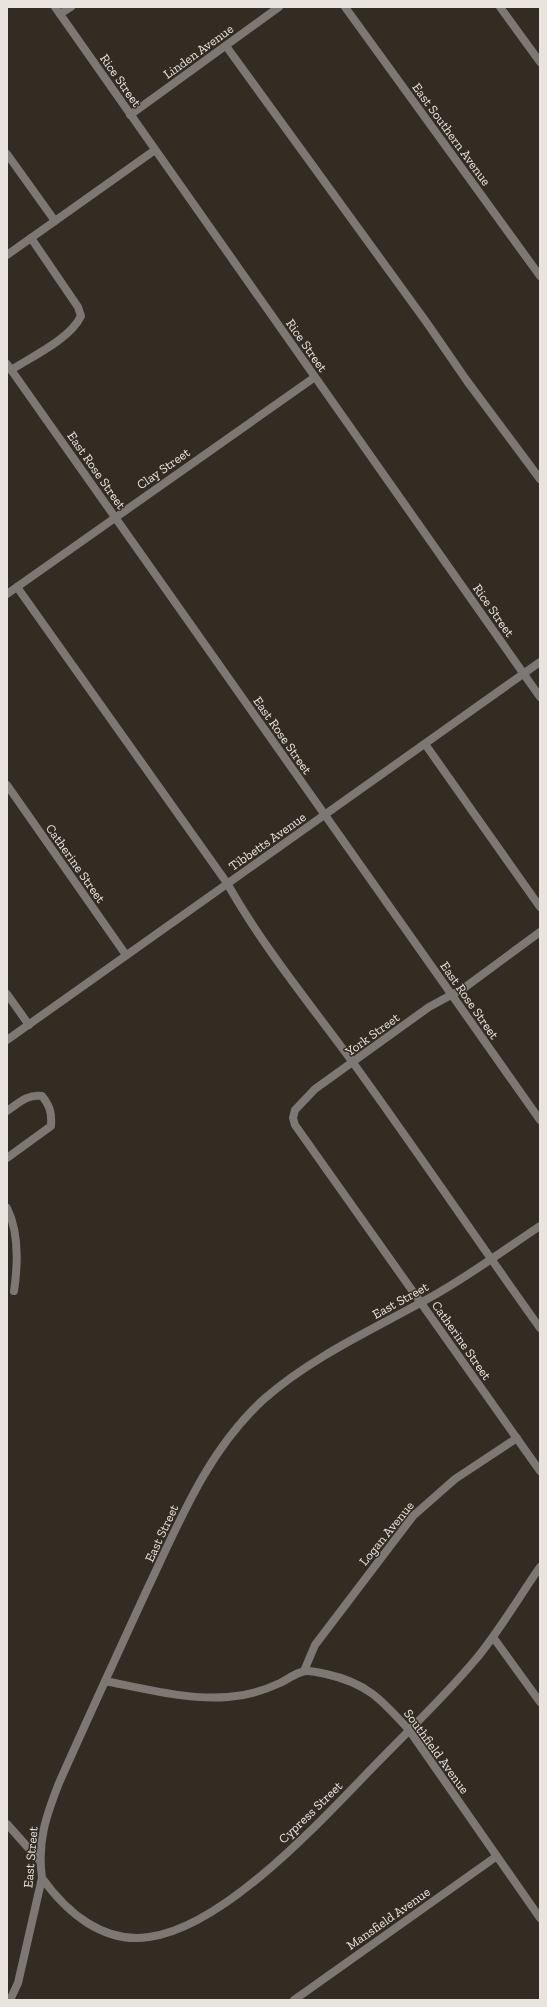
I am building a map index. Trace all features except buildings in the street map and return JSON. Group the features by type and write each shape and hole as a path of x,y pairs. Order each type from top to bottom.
{"street":[{"path":"58,10 71,7"},
{"name":"Linden Avenue","path":"130,115 280,7"},
{"name":"East Southern Avenue","path":"345,7 540,276"},
{"path":"500,7 540,62"},
{"name":"Rice Street","path":"58,10 130,115 540,697"},
{"path":"226,46 414,305 467,381 540,479"},
{"path":"7,255 155,150"},
{"path":"7,154 55,221"},
{"path":"9,367 69,332 78,324 81,316 78,307 31,238"},
{"name":"East Rose Street","path":"9,367 540,1120"},
{"name":"Clay Street","path":"7,594 315,377"},
{"path":"17,587 228,883 240,905 436,1179 540,1328"},
{"name":"Tibbetts Avenue","path":"7,1040 126,954 540,662"},
{"path":"425,744 540,907"},
{"name":"Catherine Street","path":"7,785 126,954"},
{"name":"York Street","path":"337,1185 295,1125 293,1118 298,1105 315,1089 352,1062 429,1008 452,995 540,932"},
{"path":"7,994 28,1025"},
{"path":"7,1111 26,1097 34,1095 42,1096 49,1106 52,1116 50,1126 7,1158"},
{"name":"Catherine Street","path":"337,1185 540,1471"},
{"path":"7,1208 15,1230 16,1274 14,1291"},
{"name":"East Street","path":"10,2000 18,1983 42,1878 40,1861 41,1843 47,1814 59,1782 105,1681 179,1522 204,1474 237,1428 264,1400 290,1379 329,1353 421,1302 491,1259 540,1226"},
{"name":"Logan Avenue","path":"304,1671 315,1645 413,1516 455,1479 517,1438"},
{"name":"Cypress Street","path":"42,1878 66,1907 93,1927 108,1933 129,1937 148,1938 167,1934 185,1927 242,1890 278,1860 327,1814 476,1659 493,1637 540,1567"},
{"path":"493,1637 540,1702"},
{"path":"105,1681 202,1698 230,1697 261,1690 304,1671"},
{"name":"Southfield Avenue","path":"304,1671 344,1678 359,1684 372,1692 387,1706 409,1730 540,1918"},
{"path":"7,1824 40,1861"},
{"name":"Mansfield Avenue","path":"294,2000 497,1856"}]}
